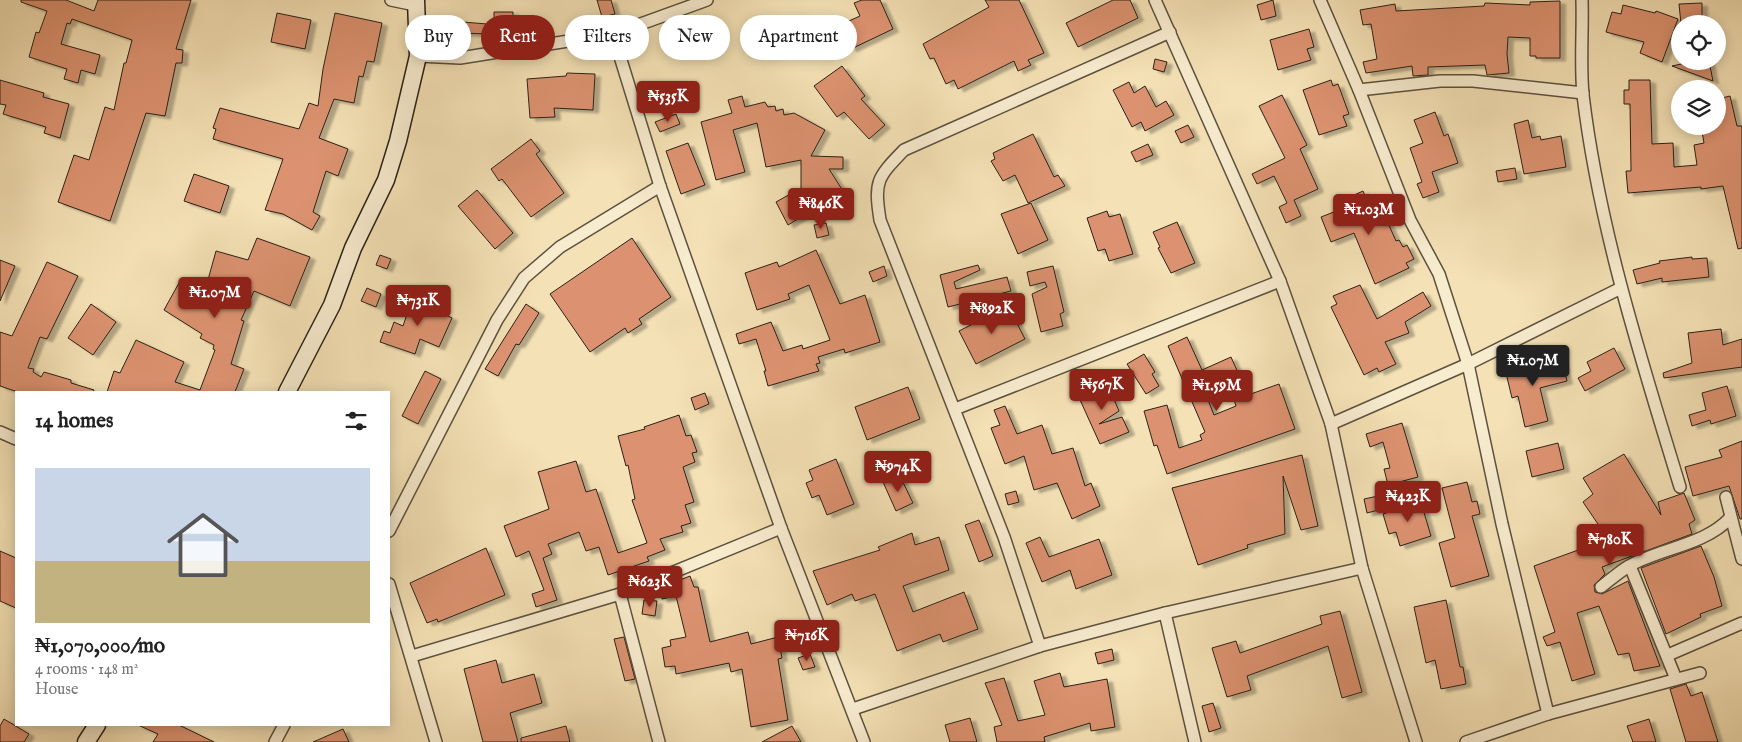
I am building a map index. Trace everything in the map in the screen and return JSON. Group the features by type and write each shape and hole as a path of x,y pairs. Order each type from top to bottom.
{"street":[{"path":"391,0 415,3"},
{"path":"649,21 707,0"},
{"path":"1155,0 1280,281 1331,424 1362,568 1416,742"},
{"path":"1320,0 1359,90 1410,220 1438,274 1468,364 1502,524 1548,714"},
{"path":"1582,0 1583,93 1596,173 1621,288 1680,487"},
{"path":"1040,646 1004,537 880,220 876,192 883,172 904,150 1170,32"},
{"path":"471,56 565,42"},
{"path":"288,391 332,305 353,248 386,180 398,141 417,60"},
{"path":"621,60 660,186 781,528 853,709 864,742"},
{"path":"1359,90 1440,81 1473,81 1583,93"},
{"path":"390,529 497,320 524,278 560,246 660,186"},
{"path":"955,409 1280,281"},
{"path":"1331,424 1468,364 1621,288"},
{"path":"0,432 15,439"},
{"path":"1726,497 1742,559"},
{"path":"1601,587 1630,566 1722,527 1730,518"},
{"path":"412,656 620,594 781,528"},
{"path":"1630,566 1668,655 1676,679"},
{"path":"853,709 1040,646 1165,613 1362,568"},
{"path":"390,587 436,742"},
{"path":"620,594 659,742"},
{"path":"1165,613 1195,742"},
{"path":"1668,655 1742,623"},
{"path":"1466,742 1548,714 1700,673"},
{"path":"86,742 96,726"},
{"path":"275,742 283,726"}],"building":[{"path":"21,0 66,0 94,11 98,0 191,0 176,49 183,50 182,63 176,63 165,116 146,113 110,221 58,202 74,155 89,160 105,107 114,110 124,63 126,63 132,40 72,19 70,24 67,23 61,44 100,55 95,74 81,70 78,83 64,79 67,69 29,57 36,32 39,33 47,11 21,2"},
{"path":"597,0 611,0 615,14 601,15"},
{"path":"862,0 880,0 893,29 857,46 857,17 860,16 854,3"},
{"path":"985,0 1019,0 1044,53 1028,60 1031,65 1018,71 1014,61 958,89 954,80 946,84 934,58 930,59 923,44 989,7"},
{"path":"1113,0 1130,0 1138,18 1078,47 1066,23"},
{"path":"1273,0 1276,16 1261,20 1257,5"},
{"path":"1560,1 1560,58 1536,58 1536,56 1530,56 1530,38 1508,37 1509,73 1487,75 1485,65 1428,67 1428,75 1413,76 1412,66 1366,73 1363,62 1377,59 1371,24 1363,25 1360,10 1395,4 1396,11 1484,6 1485,3 1530,5 1530,2"},
{"path":"1702,3 1702,15 1680,15 1679,4"},
{"path":"1623,5 1655,13 1656,11 1671,16 1671,38 1662,62 1640,53 1644,42 1606,32 1612,12 1621,14"},
{"path":"494,12 513,12 513,15 494,15"},
{"path":"277,13 311,20 305,49 271,42"},
{"path":"335,13 382,23 374,62 367,61 363,77 359,76 354,103 334,99 319,138 348,149 338,176 326,171 313,212 320,216 312,230 283,214 265,210 283,159 213,139 216,129 213,128 220,108 299,129 309,103 318,106 323,69"},
{"path":"471,23 481,24 481,34 471,33"},
{"path":"1309,29 1314,47 1307,49 1311,60 1278,70 1270,40"},
{"path":"1155,59 1167,62 1164,72 1153,69"},
{"path":"842,66 865,96 861,99 885,125 869,139 844,112 837,117 814,86"},
{"path":"1683,70 1711,70 1713,80"},
{"path":"567,73 595,74 593,110 554,108 555,117 530,118 527,79 566,76"},
{"path":"0,80 44,93 43,97 69,104 60,138 44,133 46,127 3,114 6,105 0,104"},
{"path":"1331,80 1333,86 1338,84 1349,114 1343,116 1347,126 1319,135 1303,90"},
{"path":"1629,80 1650,80 1652,144 1673,143 1674,167 1697,165 1694,145 1704,143 1703,135 1726,135 1726,97 1730,96 1737,126 1742,126 1742,248 1738,249 1723,186 1628,193 1626,171 1631,171 1630,104 1624,104 1624,90 1629,90"},
{"path":"1129,82 1134,93 1145,86 1156,107 1166,101 1174,115 1145,131 1141,122 1132,127 1113,90"},
{"path":"1282,95 1307,145 1300,149 1318,189 1294,200 1301,216 1286,223 1279,207 1287,203 1274,176 1257,184 1252,174 1285,158 1259,106"},
{"path":"742,96 745,107 765,102 768,107 775,106 776,111 783,109 784,115 794,113 825,130 811,156 843,157 843,169 829,169 843,191 788,225 776,202 801,188 801,160 766,167 757,123 733,130 745,172 716,180 701,122 732,113 728,100"},
{"path":"1435,112 1444,136 1448,134 1458,163 1432,172 1439,192 1423,198 1417,184 1422,182 1410,148 1423,143 1414,120"},
{"path":"676,114 680,124 660,132 655,122"},
{"path":"1528,120 1532,138 1540,136 1541,140 1561,136 1566,167 1524,174 1514,124"},
{"path":"1188,125 1194,137 1181,143 1175,131"},
{"path":"1033,134 1054,177 1058,175 1065,186 1028,203 1015,175 1003,181 991,161 995,159 993,153"},
{"path":"531,139 540,151 536,154 564,193 531,217 502,179 499,181 491,169"},
{"path":"688,143 705,185 681,194 666,151"},
{"path":"1148,144 1153,155 1136,162 1131,152"},
{"path":"1515,168 1517,179 1498,182 1496,171"},
{"path":"194,174 229,186 220,213 184,201"},
{"path":"477,190 513,233 495,249 458,206"},
{"path":"1363,191 1371,209 1380,205 1396,241 1399,240 1403,247 1407,245 1414,259 1406,263 1409,268 1375,284 1354,233 1331,242 1321,217 1344,208 1341,201"},
{"path":"1031,203 1048,240 1018,254 1001,214"},
{"path":"1107,211 1109,217 1120,214 1133,254 1109,261 1105,249 1098,251 1087,218"},
{"path":"1177,222 1195,263 1171,273 1158,248 1160,247 1153,232"},
{"path":"826,223 829,235 817,238 814,225"},
{"path":"257,238 310,257 290,306 254,291 241,320 244,321 231,364 244,369 235,391 107,391 114,371 120,373 136,340 184,362 175,382 200,390 215,350 213,349 214,345 200,338 202,334 164,310 180,281 204,294 216,251 248,260"},
{"path":"632,238 671,297 639,319 642,324 628,333 625,328 590,352 550,294"},
{"path":"816,250 840,304 865,295 880,342 845,353 844,349 818,357 820,363 816,364 819,371 768,386 764,371 766,371 756,339 739,344 736,334 771,322 783,351 802,345 803,349 830,340 809,285 788,294 790,299 757,310 745,273 777,262 779,267"},
{"path":"380,255 391,259 387,269 376,265"},
{"path":"1692,257 1692,259 1707,258 1709,277 1662,282 1662,278 1637,284 1633,270 1660,263 1659,261"},
{"path":"0,260 15,266 0,301"},
{"path":"47,262 78,276 47,339 40,337 28,368 34,369 33,372 41,377 44,372 71,380 71,383 94,391 15,391 0,386 0,332 12,336"},
{"path":"978,265 980,270 954,282 956,289 1007,277 1011,291 948,307 940,275"},
{"path":"884,266 887,276 873,282 869,272"},
{"path":"1053,266 1064,312 1060,314 1063,326 1041,332 1032,294 1047,287 1045,282 1030,286 1027,272"},
{"path":"1360,285 1377,319 1423,292 1431,306 1405,322 1409,333 1385,342 1396,364 1379,372 1377,368 1364,375 1331,307 1337,304 1333,296"},
{"path":"367,288 381,294 376,307 361,301"},
{"path":"413,296 432,302 430,307 452,318 439,347 420,339 415,354 380,342 384,331 390,333 394,322 403,326"},
{"path":"91,304 116,322 93,355 68,338"},
{"path":"526,304 539,313 519,345 516,344 498,376 485,369"},
{"path":"1008,306 1025,339 976,364 959,331"},
{"path":"1721,329 1723,345 1742,339 1742,367 1664,378 1663,373 1692,363 1688,333"},
{"path":"1187,337 1202,370 1231,357 1248,395 1279,384 1295,429 1167,474 1157,445 1154,446 1144,411 1167,405 1179,448 1202,440 1200,435 1205,432 1168,346","holes":["1228,382 1236,406 1214,415 1205,392"]},
{"path":"1614,348 1625,369 1585,391 1578,378 1591,371 1587,362"},
{"path":"1144,354 1155,372 1152,374 1159,386 1146,394 1127,364"},
{"path":"1533,358 1535,368 1562,361 1567,381 1540,388 1548,421 1525,427 1518,396 1512,398 1504,365"},
{"path":"425,371 441,379 418,424 402,416"},
{"path":"1105,378 1119,411 1099,424 1122,417 1129,432 1100,444 1076,391"},
{"path":"1727,386 1736,416 1711,424 1710,420 1692,426 1689,415 1706,410 1702,393"},
{"path":"908,387 920,419 867,440 855,407"},
{"path":"705,393 709,404 695,410 691,398"},
{"path":"1005,406 1017,434 1042,425 1052,454 1073,448 1085,486 1091,483 1100,506 1072,519 1057,483 1034,490 1024,456 1005,464 991,428 1000,425 994,410"},
{"path":"679,415 686,436 691,435 697,452 692,453 695,462 683,467 694,502 685,505 691,523 681,526 683,532 660,539 665,550 647,557 649,561 608,575 599,547 586,551 579,532 548,544 552,554 543,558 557,600 536,607 532,594 544,590 529,551 516,557 504,526 549,509 538,472 576,461 586,492 596,489 618,553 647,543 632,500 635,499 628,465 626,466 618,436 645,429 644,427"},
{"path":"1402,423 1418,477 1388,485 1384,469 1390,468 1383,442 1370,447 1366,434"},
{"path":"1742,441 1742,519 1740,519 1729,486 1693,496 1685,467 1722,457 1719,450"},
{"path":"1558,443 1564,469 1532,477 1526,451"},
{"path":"1624,454 1661,515 1658,502 1684,493 1695,520 1689,524 1692,534 1602,567 1605,574 1594,585 1595,592 1602,594 1628,581 1660,666 1634,671 1629,653 1618,655 1599,606 1577,613 1595,674 1572,681 1560,642 1547,646 1543,637 1555,632 1534,566 1581,549 1579,543 1604,533 1583,502 1593,494 1583,478"},
{"path":"1302,455 1318,526 1301,530 1283,476 1285,534 1247,545 1248,548 1198,565 1172,488"},
{"path":"836,459 854,504 827,515 819,495 812,498 806,483 813,480 809,470"},
{"path":"899,474 913,503 896,511 883,482"},
{"path":"1467,482 1472,502 1477,501 1480,514 1472,516 1489,576 1451,587 1439,543 1455,538 1442,488"},
{"path":"1016,491 1019,502 1008,505 1005,494"},
{"path":"1383,495 1386,508 1367,513 1364,499"},
{"path":"1420,499 1431,536 1400,546 1396,532 1389,534 1383,514 1410,505 1409,502"},
{"path":"979,520 993,556 979,562 965,525"},
{"path":"912,533 915,545 939,537 949,570 903,586 913,612 964,592 978,629 943,642 940,634 897,651 875,594 855,601 852,594 827,605 813,571 880,550 878,547"},
{"path":"1040,537 1049,557 1099,539 1112,575 1076,589 1070,570 1042,582 1026,543"},
{"path":"1701,546 1714,577 1722,606 1700,614 1701,617 1666,634 1641,568"},
{"path":"486,548 505,595 438,622 437,619 427,623 410,583"},
{"path":"0,551 15,558 15,608 0,601"},
{"path":"690,576 694,587 698,587 710,642 748,632 751,644 778,637 782,658 778,659 788,720 751,727 742,669 731,672 729,663 676,674 675,666 665,667 662,648 671,646 670,640 686,637 676,596 662,599 659,588 680,582 680,580"},
{"path":"644,600 657,601 655,616 642,614"},
{"path":"1446,600 1460,667 1463,667 1466,684 1441,689 1435,660 1426,663 1414,607"},
{"path":"1340,611 1362,692 1342,698 1328,646 1247,676 1251,690 1227,697 1212,648 1236,641 1240,653 1322,624 1320,616"},
{"path":"624,637 635,679 625,681 614,639"},
{"path":"1112,649 1114,660 1098,664 1095,653"},
{"path":"810,654 815,667 803,670 798,658"},
{"path":"496,660 502,683 534,674 542,703 510,713 518,742 483,742 464,669"},
{"path":"1060,673 1064,687 1107,679 1115,727 1091,731 1090,723 1044,737 1045,742 997,742 994,727 1002,725 985,683 1004,678 1018,721 1045,715 1034,681"},
{"path":"1686,684 1691,696 1702,692 1718,742 1686,742 1670,689"},
{"path":"1213,703 1221,728 1209,732 1202,706"},
{"path":"970,718 977,742 950,742 945,725"},
{"path":"4,719 29,734 24,742 0,742 0,726"},
{"path":"1649,719 1656,742 1633,742 1627,726"},
{"path":"140,726 181,726 214,742 153,742 158,734"},
{"path":"566,726 570,742 521,742 521,738"},
{"path":"792,726 801,742 762,742"},
{"path":"343,729 349,742 313,742"}]}
